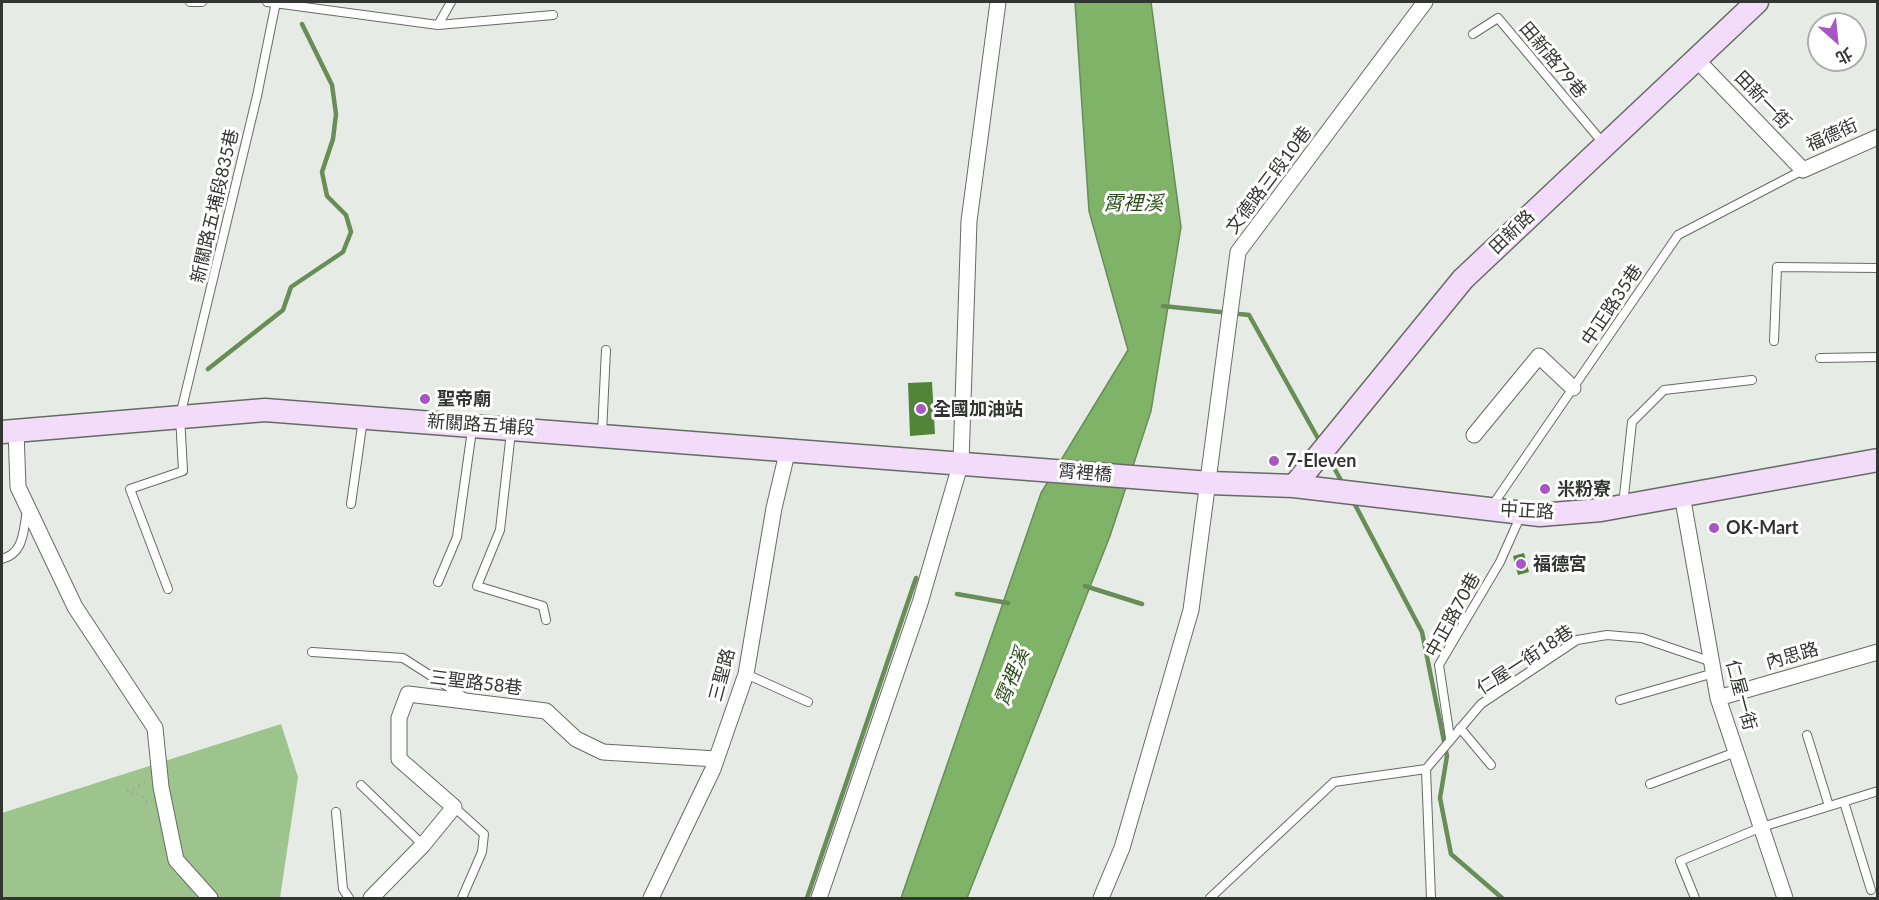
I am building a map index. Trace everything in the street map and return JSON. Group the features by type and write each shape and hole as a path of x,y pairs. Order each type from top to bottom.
{"main road":[{"name":"田新路","path":"1294,486 1463,279 1757,2"},
{"name":"新關路五埔段","path":"9,432 265,410 961,462"},
{"name":"中正路","path":"1210,483 1294,486 1540,514 1623,506 1878,460"},
{"name":"霄裡橋","path":"961,462 1210,483"}],"street":[{"path":"819,898 920,603 961,462 969,221 998,2"},
{"name":"文德路三段10巷","path":"1101,898 1122,848 1191,610 1210,483 1238,252 1425,2"},
{"name":"田新一街","path":"1695,58 1803,170"},
{"name":"福德街","path":"1803,170 1878,137"},
{"path":"1474,435 1539,356 1573,388"},
{"path":"9,432 18,487 28,510 43,534 75,607 155,728 167,825 176,860 210,898"},
{"name":"三聖路","path":"651,898 716,759 746,674 774,508 788,449"},
{"name":"仁屋一街","path":"1682,495 1718,698 1785,898"},
{"name":"內思路","path":"1718,698 1878,652"},
{"name":"三聖路58巷","path":"454,807 399,759 399,718 408,694 546,711 576,739 603,752 716,759"},
{"path":"371,898 423,845 454,807"}],"lane":[{"path":"190,2 202,2"},
{"path":"273,2 438,25 554,15"},
{"name":"新關路五埔段835巷","path":"168,589 130,489 183,471 180,416 257,96 273,2"},
{"path":"438,25 451,2"},
{"name":"田新路79巷","path":"1473,34 1498,18 1604,144"},
{"name":"中正路35巷","path":"1490,509 1678,235 1803,170"},
{"path":"1774,341 1777,267 1878,268"},
{"path":"602,434 606,350"},
{"path":"1820,358 1878,357"},
{"path":"1623,506 1632,422 1664,390 1752,380"},
{"path":"351,504 363,417"},
{"path":"438,582 457,537 473,425"},
{"path":"511,427 500,530 477,586 543,606 546,620"},
{"path":"2,560 15,554 20,547 28,510"},
{"name":"中正路70巷","path":"1450,738 1439,665 1500,562 1522,513"},
{"name":"仁屋一街18巷","path":"1426,769 1481,704 1577,639 1607,634 1642,638 1713,667"},
{"path":"312,652 403,658 471,702"},
{"path":"1620,700 1713,667"},
{"path":"746,674 808,702"},
{"path":"1460,728 1491,765"},
{"path":"1806,735 1829,806"},
{"path":"1650,784 1736,752"},
{"path":"1210,898 1334,782 1426,769 1431,898"},
{"path":"361,785 423,845"},
{"path":"1695,898 1680,861 1762,827 1878,792"},
{"path":"1844,802 1871,890"},
{"path":"454,807 484,834 482,852 462,898"},
{"path":"336,812 343,889 349,898"}],"path":[{"path":"160,773 127,791 141,795 167,825"}],"shaded area":[{"path":"281,724 298,777 280,898 2,898 2,813"}],"water":[{"name":"霄裡溪","path":"1075,2 1151,2 1181,227 1151,411 1110,536 967,898 901,898 1041,493 1128,350 1089,211"}],"building":[{"name":"全國加油站","path":"932,382 935,434 910,436 908,383"},
{"name":"福德宮","path":"1524,553 1529,572 1518,575 1513,556"}],"waterway":[{"path":"208,369 283,310 291,287 343,252 351,232 346,215 327,196 322,172 333,139 336,114 332,85 302,24"},
{"path":"1163,306 1249,315 1320,442"},
{"path":"1327,455 1343,484"},
{"path":"1352,499 1422,632 1447,756 1440,798 1451,854 1502,898"},
{"path":"807,898 916,578"},
{"path":"1085,586 1142,604"},
{"path":"957,594 1008,603"}],"place":[{"name":"聖帝廟","path":"425,399"},
{"name":"全國加油站","path":"921,409"},
{"name":"7-Eleven","path":"1274,461"},
{"name":"米粉寮","path":"1545,489"},
{"name":"OK-Mart","path":"1714,528"},
{"name":"福德宮","path":"1521,564"}]}
